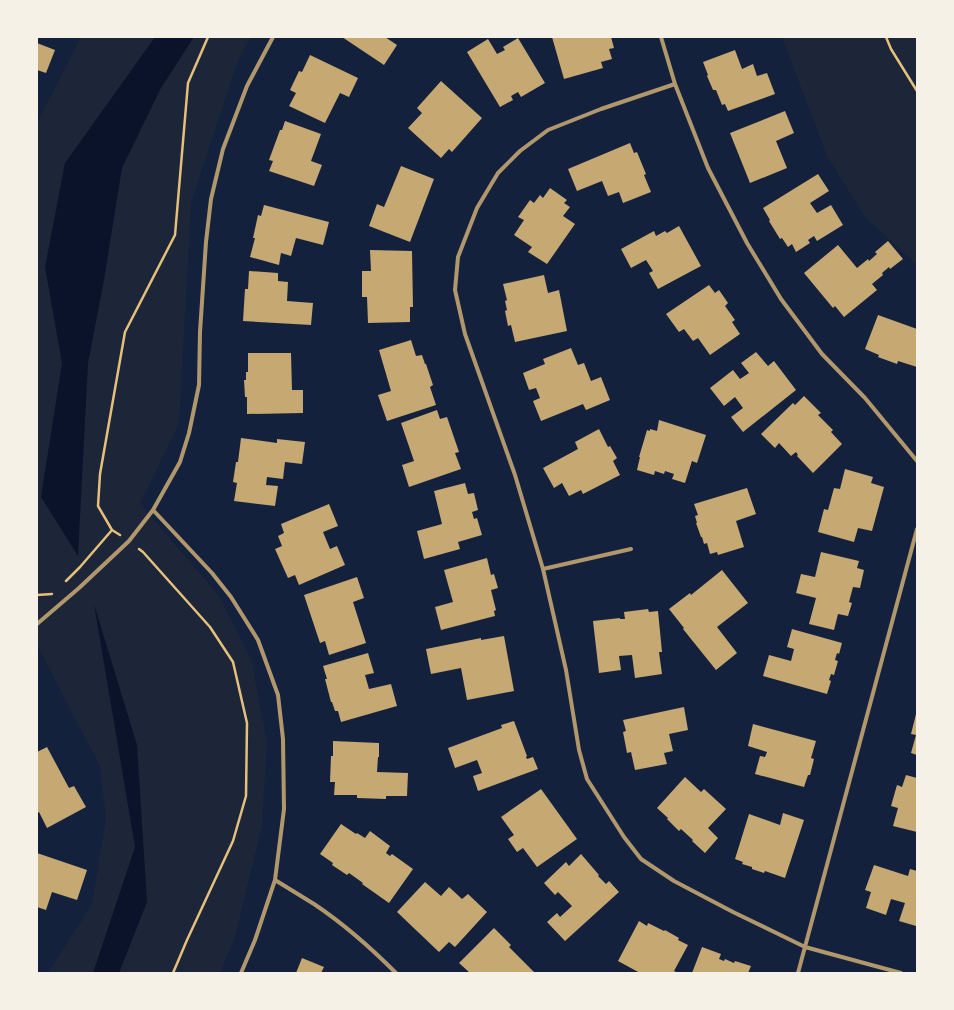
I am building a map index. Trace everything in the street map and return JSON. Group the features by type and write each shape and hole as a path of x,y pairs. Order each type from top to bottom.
{"street":[{"path":"37,624 79,588 129,541 153,510 180,462 189,433 199,385 200,332 206,242 211,198 223,149 247,86 273,37"},
{"path":"661,37 675,84 708,168 746,243 781,299 822,354 865,398 917,461"},
{"path":"675,84 601,109 548,130 520,151 498,173 477,208 458,257 455,290 465,334 516,474 542,569 566,670 579,750 588,779 624,838 641,859 674,881 733,912 805,947 901,973"},
{"path":"153,510 212,573 231,596 258,640 278,695 283,739 284,809 275,880 255,940 241,973"},
{"path":"798,973 917,529"},
{"path":"542,569 631,549"},
{"path":"275,880 315,905 346,927 383,959 396,973"}],"path":[{"path":"173,973 233,841 246,796 247,723 233,662 210,627 144,552 112,530 98,506 100,474 125,332 175,235 188,83 208,37"},
{"path":"886,37 917,91"},
{"path":"64,583 112,530"},
{"path":"37,595 53,594"}],"shaded area":[{"path":"81,37 251,37 238,60 191,203 179,423 140,504 219,596 251,659 267,742 262,825 235,937 220,973 48,973 92,904 106,819 100,766 37,645 37,123"},
{"path":"155,37 194,37 161,88 122,168 104,280 88,363 78,556 41,497 62,363 45,267 65,163"},
{"path":"782,37 917,37 917,265 865,217 827,156"},
{"path":"94,604 137,745 147,902 119,973 93,973 135,847"}],"building":[{"path":"342,37 385,37 397,45 384,65"},
{"path":"552,37 611,37 614,48 609,49 612,59 601,62 603,68 564,79"},
{"path":"518,38 545,83 521,97 518,92 511,96 513,100 500,107 467,52 488,39 497,54 505,50 503,47"},
{"path":"37,43 55,50 46,73 37,70"},
{"path":"735,50 742,69 753,64 757,76 767,73 775,94 728,111 725,104 722,105 716,90 713,90 703,62"},
{"path":"310,55 358,78 349,97 340,93 325,123 289,106 296,93 290,90 299,71 302,72"},
{"path":"441,81 482,118 452,152 449,149 441,158 408,128 422,113 417,108"},
{"path":"785,111 794,133 776,141 787,168 750,183 730,133"},
{"path":"285,121 321,134 311,161 322,165 314,186 269,171 273,161 269,160 280,130 282,130"},
{"path":"630,143 634,153 637,152 646,174 644,175 651,192 623,203 619,192 608,196 602,181 577,191 568,169"},
{"path":"401,166 434,179 410,242 369,226 377,204 384,207"},
{"path":"818,174 829,191 810,203 817,213 831,205 843,225 817,241 814,236 808,240 810,243 796,252 792,244 788,247 782,238 780,239 763,208"},
{"path":"550,188 567,200 564,203 570,207 563,216 575,224 547,264 528,252 532,247 514,235 524,220 518,217 530,200 534,203 540,195 543,198"},
{"path":"264,205 329,222 323,245 296,238 291,256 281,253 279,265 250,257 255,238 253,238 258,215 261,216"},
{"path":"679,226 701,266 658,289 649,273 653,271 646,260 631,268 621,249 654,231 656,236 665,231 667,233"},
{"path":"888,241 903,259 882,273 883,275 872,284 877,290 844,317 835,306 833,308 804,273 838,245 857,268 868,259 869,261 877,254 875,252"},
{"path":"370,250 412,251 413,307 410,307 410,322 368,323 367,297 362,297 362,271 371,271"},
{"path":"249,271 278,273 278,281 288,282 287,301 313,303 311,325 243,321 245,289 248,289"},
{"path":"544,275 548,293 559,290 567,331 515,342 511,325 508,326 505,311 507,310 505,301 507,300 503,284"},
{"path":"709,285 715,293 719,290 728,303 725,306 735,320 732,322 740,334 710,355 698,338 693,341 684,329 679,332 666,314"},
{"path":"878,315 917,329 917,367 898,361 897,364 878,357 879,355 865,349"},
{"path":"411,340 416,356 422,355 426,364 433,385 430,387 436,405 387,421 378,395 391,391 379,350"},
{"path":"571,348 578,365 584,363 591,381 601,377 610,400 586,410 583,404 541,421 533,401 540,398 536,388 529,390 523,373 545,364 543,359"},
{"path":"756,352 768,366 774,361 796,390 743,432 731,417 743,408 735,397 724,406 710,388 733,370 740,379 749,373 741,363"},
{"path":"248,353 291,353 292,390 303,390 303,413 247,414 247,397 245,397 244,380 246,380 246,372 248,372"},
{"path":"804,396 821,413 818,415 833,430 831,432 842,444 813,473 797,456 798,455 796,452 791,456 779,443 775,448 761,434 793,403 795,405"},
{"path":"437,410 440,419 447,417 459,452 455,453 461,469 409,487 402,465 414,461 401,423"},
{"path":"659,420 706,435 697,463 692,461 685,483 672,479 674,474 665,471 664,474 655,471 654,475 637,470 639,457 647,430 650,431 650,429 657,431"},
{"path":"599,429 608,447 610,446 617,458 613,461 620,475 583,494 581,490 569,496 562,483 554,488 543,468 578,449 575,442"},
{"path":"241,438 277,443 277,439 305,442 302,464 285,462 283,479 267,477 266,485 278,486 275,506 234,501 237,483 233,482 236,462 238,462"},
{"path":"845,469 873,477 871,483 884,487 872,531 858,528 854,542 818,532 824,509 828,510 834,488 840,489"},
{"path":"465,483 468,494 474,493 478,510 472,512 474,519 477,518 482,535 458,542 460,549 424,559 417,531 442,524 434,491"},
{"path":"747,488 756,514 736,521 744,547 718,555 717,552 710,554 707,543 704,544 696,523 695,516 698,515 694,504"},
{"path":"329,504 338,526 323,532 330,549 337,546 345,565 299,585 295,575 288,578 275,549 282,546 278,536 284,533 281,524"},
{"path":"821,552 859,561 857,568 864,570 860,588 853,587 849,602 852,603 848,616 838,614 834,630 809,624 816,598 796,593 801,574 815,577"},
{"path":"487,558 491,575 494,574 498,588 491,590 496,610 494,611 495,616 441,630 435,607 453,602 444,570"},
{"path":"722,570 748,603 717,627 737,653 716,670 669,609 690,593 691,595"},
{"path":"357,577 364,598 353,602 366,643 329,655 325,641 320,643 304,595"},
{"path":"648,609 649,612 658,611 662,652 659,652 662,674 635,678 632,655 619,656 621,670 599,673 593,621 620,618 625,619 624,612"},
{"path":"792,629 842,643 839,654 837,653 835,660 838,661 834,675 831,674 829,680 831,681 827,694 763,676 769,655 791,661 794,649 787,647"},
{"path":"504,636 514,691 467,700 461,668 431,674 426,649 481,638 481,640"},
{"path":"368,653 374,673 365,675 369,689 391,684 397,706 341,722 338,711 335,711 331,702 323,666"},
{"path":"684,707 688,730 669,734 673,751 664,753 667,764 635,770 631,752 627,753 623,732 626,731 623,720"},
{"path":"916,714 917,755 911,753 916,735 911,734"},
{"path":"514,721 527,759 533,757 538,769 478,791 473,776 482,773 477,760 455,768 448,748 502,728 501,725"},
{"path":"753,724 816,741 811,758 814,759 810,775 808,775 804,787 755,774 760,756 765,757 767,752 748,746"},
{"path":"333,741 379,743 377,772 408,773 407,796 386,796 386,799 357,798 357,795 334,795 335,782 330,782"},
{"path":"47,747 69,788 74,786 86,807 47,828 39,812 37,813 37,752"},
{"path":"906,775 917,778 917,832 893,826 898,808 891,806 897,785 902,787"},
{"path":"685,777 701,792 704,789 726,809 708,828 718,838 705,853 681,829 679,831 657,808"},
{"path":"541,789 577,839 537,867 523,848 517,852 508,839 514,835 501,817"},
{"path":"783,813 804,820 785,878 765,871 764,873 752,869 752,867 742,864 743,862 735,859 749,814 780,825"},
{"path":"341,824 365,838 370,831 390,846 386,853 390,856 392,854 413,869 389,903 349,873 347,875 332,865 333,863 320,854"},
{"path":"37,853 87,870 77,900 52,892 46,910 37,907"},
{"path":"581,854 606,884 609,881 619,892 565,941 547,922 557,913 560,917 572,906 558,892 555,895 544,883 566,862 569,866"},
{"path":"874,865 908,876 910,869 917,871 916,926 899,921 905,903 891,899 886,915 866,908 871,892 865,890"},
{"path":"425,882 441,896 449,887 462,899 468,894 487,912 455,947 449,942 439,952 397,912"},
{"path":"639,921 647,926 648,923 664,931 665,930 679,938 678,940 688,945 674,971 678,973 640,973 618,961"},
{"path":"494,928 511,945 509,947 535,973 470,973 459,963"},
{"path":"702,947 721,954 719,959 724,961 725,959 734,963 735,961 751,966 748,973 692,973"},
{"path":"302,958 324,967 321,973 296,973"}]}
